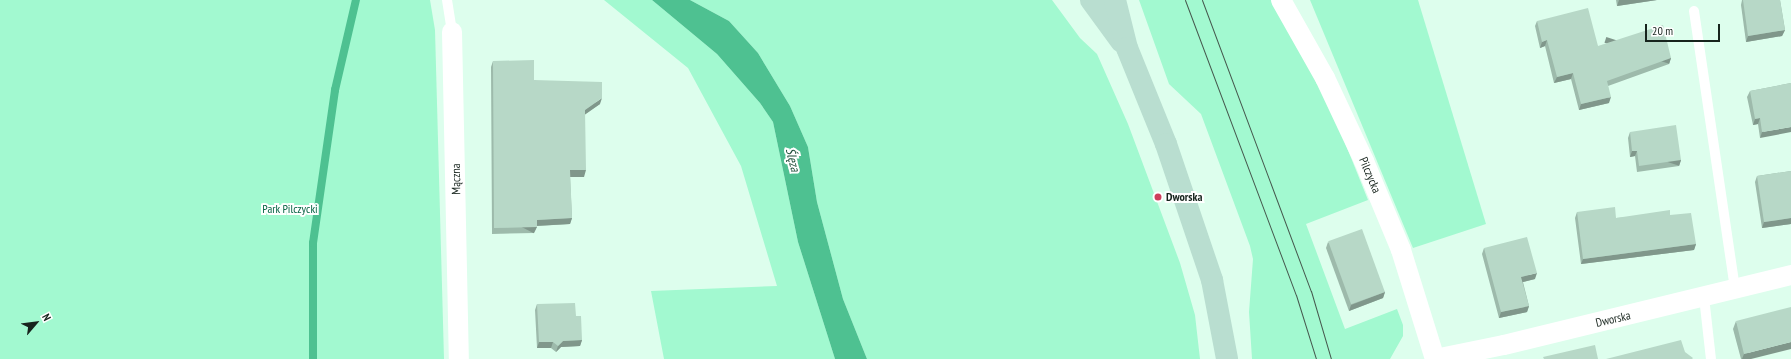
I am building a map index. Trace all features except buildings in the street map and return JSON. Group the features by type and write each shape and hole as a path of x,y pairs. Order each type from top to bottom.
{"street":[{"path":"1091,0 1127,48"},
{"path":"1115,0 1127,48 1166,144 1195,227 1218,307 1227,359"},
{"name":"Pilczycka","path":"1282,0 1326,78 1373,180 1401,250 1435,359"},
{"name":"Mączna","path":"452,32 459,359"},
{"name":"Dworska","path":"1435,359 1504,345 1735,290 1791,275"}],"lane":[{"name":"Mączna","path":"447,0 452,32"},
{"path":"1694,11 1735,290"},
{"path":"1704,297 1711,359"}],"green space":[{"name":"Park Pilczycki","path":"0,0 430,0 435,30 444,359 0,359"},
{"path":"604,0 652,0 717,54 760,103 773,122 798,242 835,359 664,359 651,291 777,286 741,166 688,68"},
{"path":"690,0 1052,0 1080,38 1097,54 1128,124 1180,263 1195,315 1200,359 867,359 843,299 817,202 808,147 790,106 758,53 729,21"},
{"path":"1139,0 1274,0 1329,103 1368,200 1306,224 1345,329 1397,309 1403,325 1403,336 1390,359 1252,359 1249,312 1253,259 1250,246 1201,114 1169,84"},
{"path":"1310,0 1418,0 1486,224 1413,248"}],"water":[{"name":"Ślęza","path":"652,0 690,0 729,21 758,53 790,106 808,147 817,202 843,299 867,359 835,359 798,242 773,122 760,103 717,54"}],"waterway":[{"path":"313,359 313,243 335,90 356,0"}],"tram line":[{"path":"1185,0 1296,295 1316,359"},
{"path":"1202,0 1311,291 1331,359"}],"place":[{"name":"Dworska","path":"1158,197"}]}
